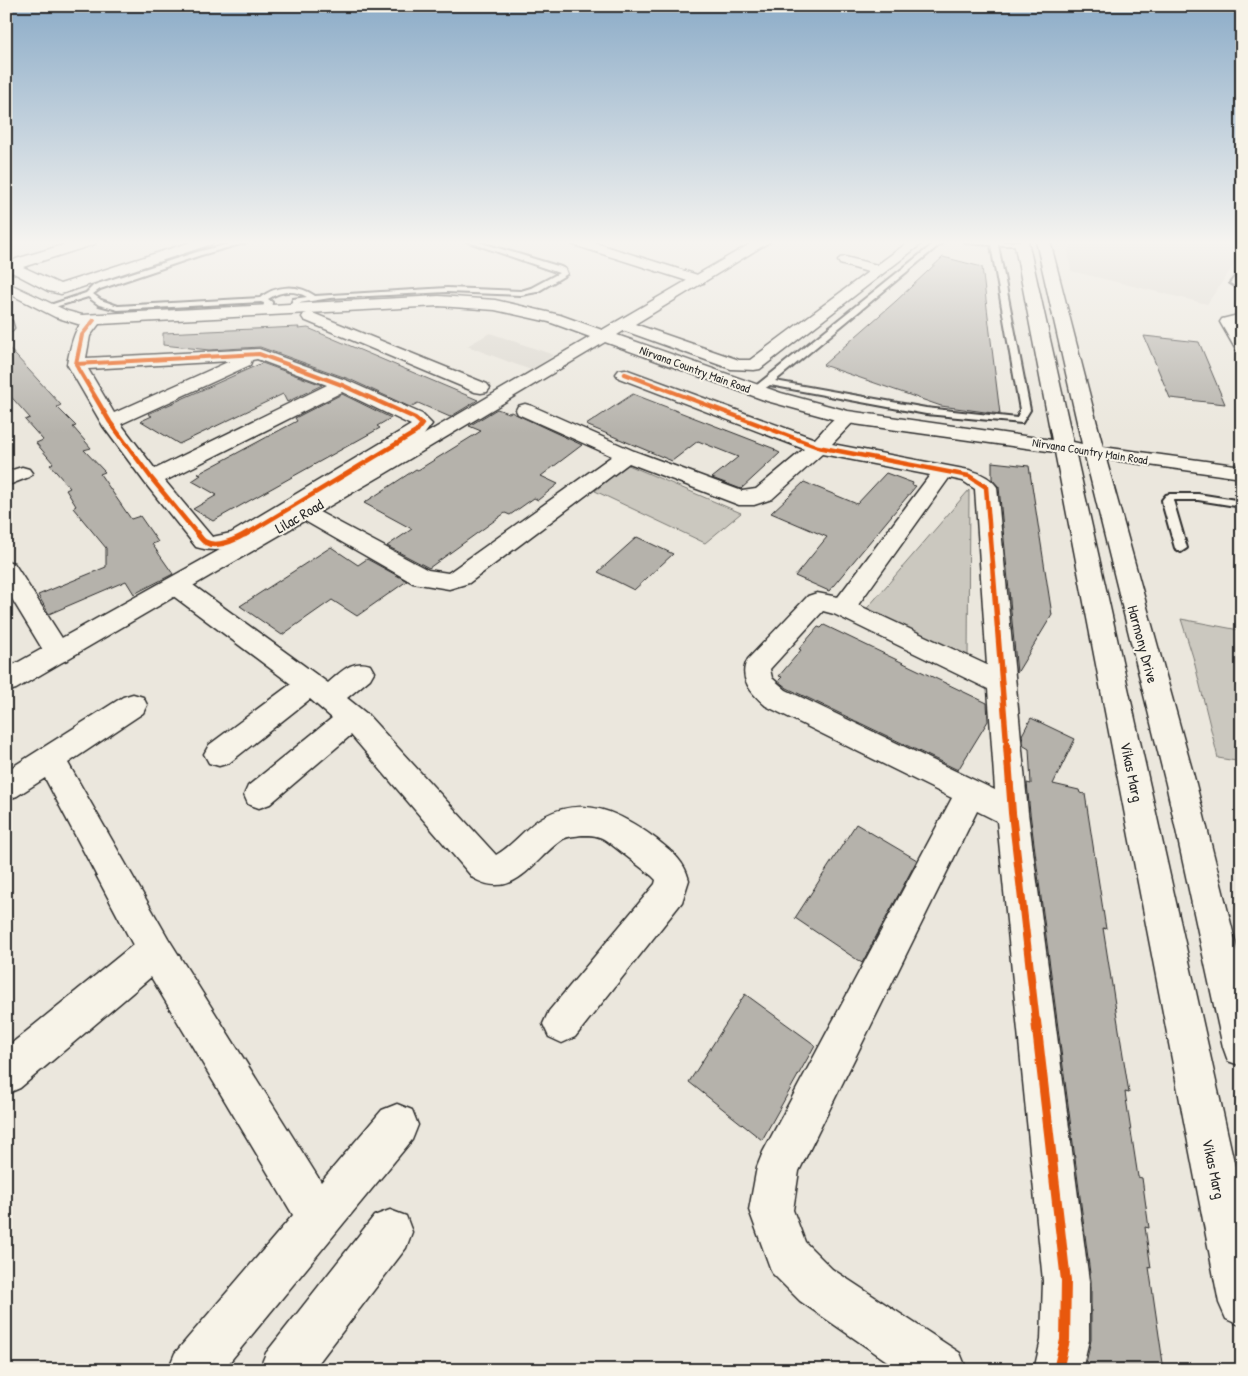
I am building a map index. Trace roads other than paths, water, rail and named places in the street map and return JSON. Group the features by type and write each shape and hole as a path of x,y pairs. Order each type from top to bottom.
{"street":[{"name":"Nirvana Country Main Road","path":"12,305 49,325 68,329 264,306 293,310 381,305"},
{"name":"Nirvana Country Main Road","path":"44,305 90,325 310,317 437,309 470,311 520,320 761,386 794,404 842,422"},
{"name":"Nirvana Country Main Road","path":"492,305 513,308 554,318 597,340 785,414 1096,458 1242,486"},
{"name":"Lilac Road","path":"6,682 306,512 656,305"},
{"path":"623,325 737,365 750,366 754,365 832,305"},
{"name":"Vikas Marg","path":"1044,305 1049,317 1064,453 1242,1304"},
{"path":"310,317 481,388"},
{"name":"Harmony Drive","path":"1049,317 1096,458 1181,784 1242,1048"},
{"path":"1242,319 1228,322 1242,346"},
{"path":"76,364 259,354 342,385 415,418 422,424 419,429 238,538 217,545 204,542 152,480 110,422 76,364 82,335 90,325"},
{"path":"110,422 259,354"},
{"path":"625,374 818,447 969,476 979,480 986,487 1012,813 1066,1281 1065,1340 1058,1370"},
{"path":"152,480 342,385"},
{"path":"525,410 627,455 739,498 748,499 764,494 818,447 842,422"},
{"path":"306,512 422,578 449,582 460,577 627,455"},
{"name":"Nirvana Country Main Road","path":"1096,458 1242,472"},
{"path":"843,608 944,471"},
{"path":"6,569 58,653"},
{"path":"177,586 319,691 352,718 485,867 492,871 505,869 554,826 594,821 614,828 664,865 674,880 672,888 562,1024"},
{"path":"1002,684 843,608 829,603 818,602 757,666 757,677 761,687 776,698 1012,813"},
{"path":"219,754 319,691 360,672"},
{"path":"6,787 133,705"},
{"path":"259,795 352,718"},
{"path":"50,759 155,950 320,1218"},
{"path":"943,1370 816,1285 788,1257 771,1210 778,1167 971,792"},
{"path":"6,1074 155,950"},
{"path":"192,1370 398,1125"},
{"path":"283,1370 390,1232"}],"lane":[{"path":"48,307 53,305"},
{"path":"109,305 118,308 264,306"},
{"path":"293,310 294,305"},
{"path":"761,386 861,305"},
{"path":"761,386 926,411 1019,421 1025,410 1022,305"},
{"path":"1181,548 1168,506 1167,500 1170,496 1198,496 1242,504"}]}
